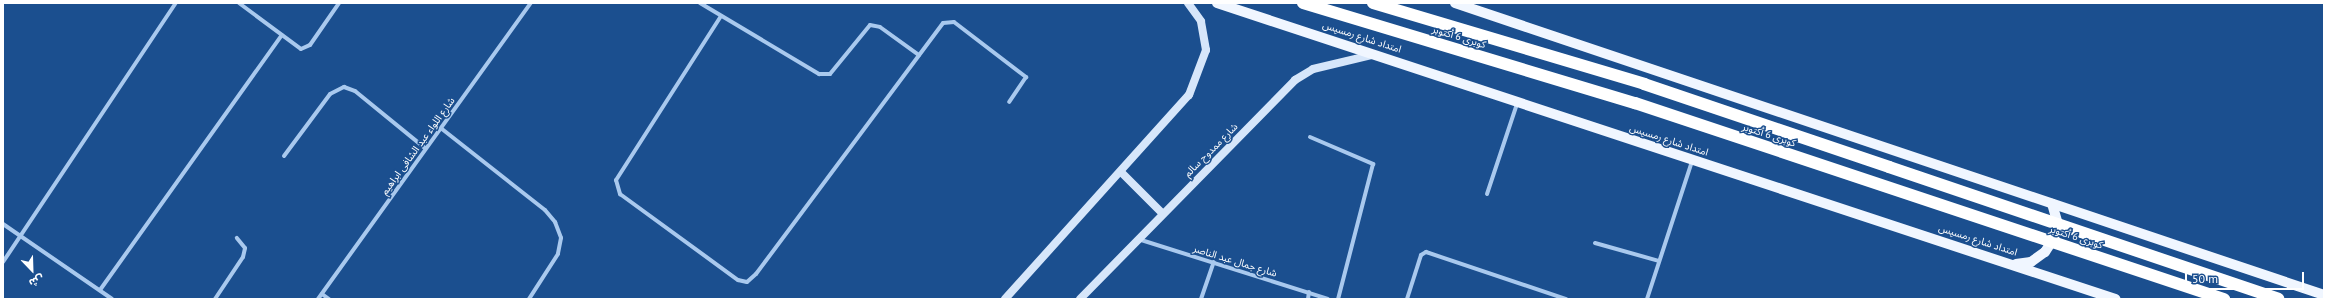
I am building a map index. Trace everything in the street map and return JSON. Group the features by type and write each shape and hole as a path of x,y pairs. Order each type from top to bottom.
{"highway":[{"name":"كوبرى 6 أكتوبر","path":"1303,3 1635,103 2224,299"},
{"name":"كوبرى 6 أكتوبر","path":"1373,3 1644,84 2278,299"}],"main road":[{"path":"1005,299 1185,100 1198,79 1206,50 1206,35 1188,3"},
{"name":"امتداد شارع رمسيس","path":"1217,3 1378,54 1517,104 2115,299"},
{"path":"1455,3 1477,8 2324,295"},
{"name":"شارع ممدوح سالم","path":"1080,299 1162,213 1295,80 1313,69 1378,54"},
{"path":"1121,172 1162,213"},
{"path":"2014,265 2031,262 2045,252 2054,238 2056,221 2052,204"}],"street":[{"path":"3,262 176,3"},
{"path":"240,3 298,48 307,48 339,3"},
{"name":"شارع اللواء عبد الشافى ابراهيم","path":"318,299 425,148 442,129 531,3"},
{"path":"700,3 825,75 835,70 870,25 880,27 919,55"},
{"path":"721,16 616,180 620,194 738,280 747,282 756,274 943,23 954,22 1026,77 1009,102"},
{"path":"100,290 282,35"},
{"path":"284,156 330,94 344,87 355,91 425,148"},
{"path":"1487,194 1517,104"},
{"path":"442,129 545,210 555,222 560,238 558,254 529,299"},
{"path":"1310,137 1373,164 1338,299"},
{"path":"1647,299 1692,160"},
{"path":"3,224 112,299"},
{"path":"215,299 242,257 244,248 237,238"},
{"name":"شارع جمال عبد الناصر","path":"1138,239 1328,299"},
{"path":"1594,243 1659,261"},
{"path":"1407,299 1421,255 1426,252 1566,299"},
{"path":"1201,299 1214,262"},
{"path":"1308,299 1309,292"},
{"path":"322,294 329,299"}]}
